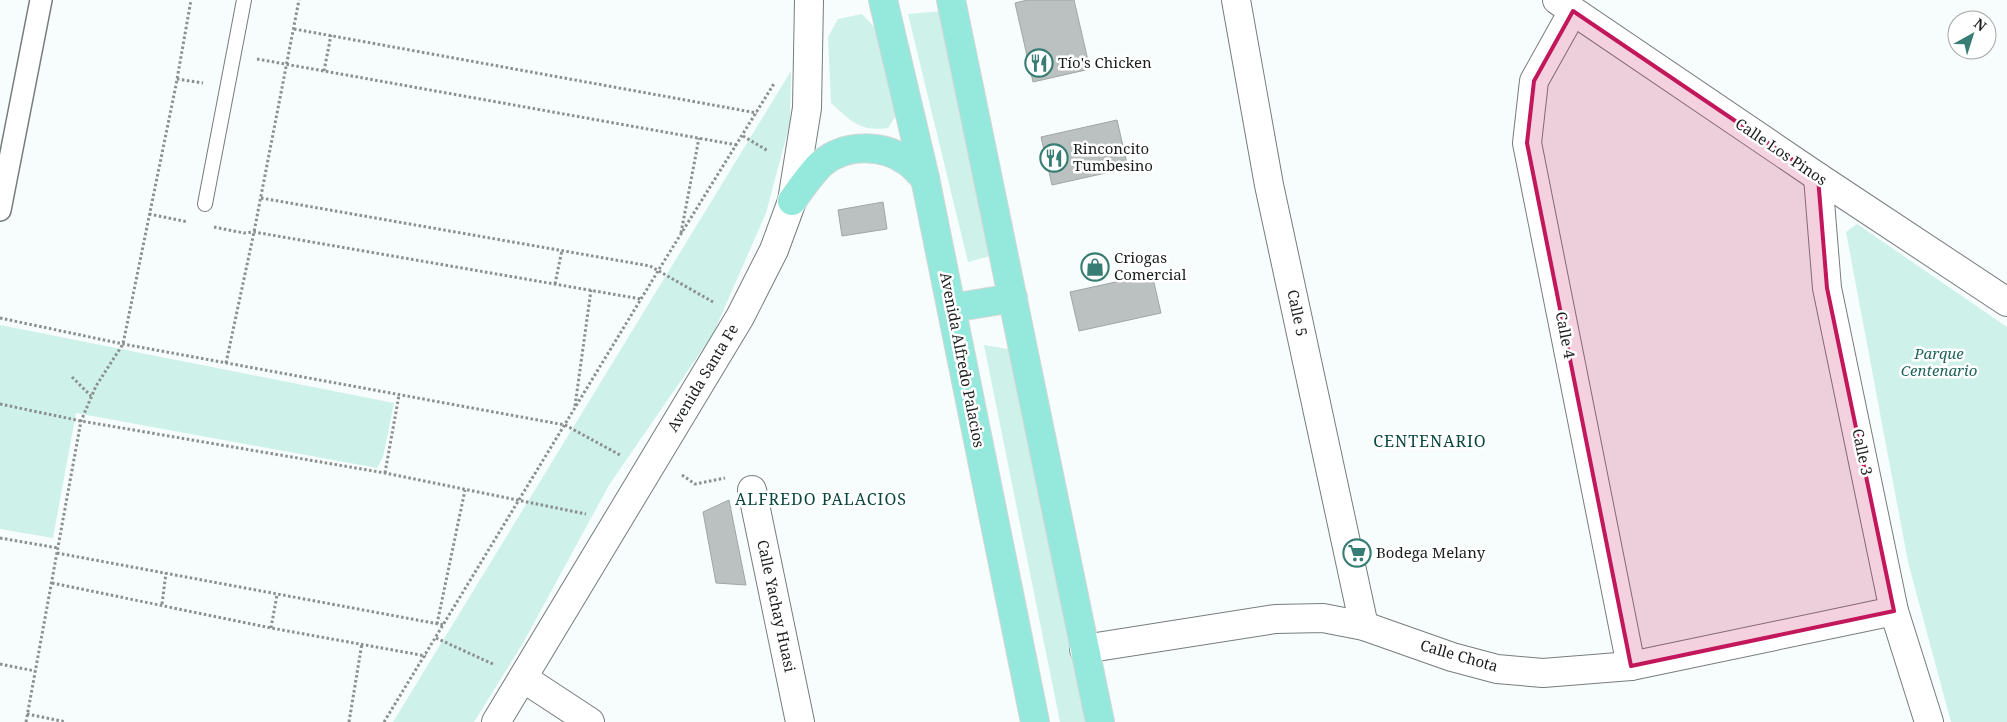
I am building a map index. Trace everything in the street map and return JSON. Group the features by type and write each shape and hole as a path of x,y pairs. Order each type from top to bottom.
{"main road":[{"name":"Avenida Alfredo Palacios","path":"883,0 925,178 1035,722"},
{"path":"951,0 1100,722"},
{"path":"792,201 822,163 843,152 858,149 888,151 908,162 925,178"},
{"path":"952,308 1014,298"}],"street":[{"path":"0,210 41,0"},
{"name":"Avenida Santa Fe","path":"496,722 740,317 774,250 792,201 806,108 808,0"},
{"name":"Calle 5","path":"1236,0 1269,184 1364,626"},
{"name":"Calle Los Pinos","path":"1566,5 1818,177 2007,302"},
{"name":"Calle 4","path":"1566,5 1534,81 1527,143 1631,666"},
{"name":"Calle 3","path":"1818,177 1827,288 1894,611 1929,722"},
{"name":"Calle Yachay Huasi","path":"752,490 800,722"},
{"name":"Calle Chota","path":"1084,648 1275,620 1322,618 1364,626 1452,657 1497,669 1543,673 1631,666 1894,611"},
{"path":"523,678 590,722"}],"lane":[{"path":"205,204 244,0"}],"path":[{"path":"26,722 81,421 96,386 123,344 191,0"},
{"path":"226,363 288,64 299,0"},
{"path":"294,29 757,113"},
{"path":"324,71 331,35"},
{"path":"234,55 736,145"},
{"path":"384,722 778,76"},
{"path":"680,235 699,138"},
{"path":"261,198 650,266 740,317"},
{"path":"150,214 191,222"},
{"path":"208,226 244,234 254,232 641,299"},
{"path":"555,284 562,250"},
{"path":"574,409 591,290"},
{"path":"0,318 123,344 565,425 695,484 738,476 752,490"},
{"path":"72,377 92,396"},
{"path":"384,473 399,395"},
{"path":"0,404 81,421 384,473 617,520"},
{"path":"437,624 465,490"},
{"path":"0,538 58,548"},
{"path":"57,553 277,596 444,625"},
{"path":"162,604 166,573"},
{"path":"52,583 162,604 271,628 426,656"},
{"path":"271,628 277,596"},
{"path":"436,638 523,678"},
{"path":"349,722 362,643"},
{"path":"0,664 35,671"},
{"path":"28,714 66,722"}],"highlighted area":[{"path":"1573,11 1818,177 1827,288 1894,611 1631,666 1527,143 1534,81"}],"green space":[{"path":"942,11 998,254 968,262 908,14"},
{"path":"862,14 876,29 898,112 888,128 870,128 856,124 831,103 828,37 838,19"},
{"path":"791,71 790,123 766,213 713,334 609,485 523,643 474,722 393,722"},
{"name":"Parque Centenario","path":"1857,224 2007,327 2007,722 1951,722 1908,562 1846,232"},
{"path":"0,325 394,403 383,457 377,468 76,413 53,538 0,529"},
{"path":"984,345 1014,350 1089,722 1060,722"}],"building":[{"path":"1027,0 1074,0 1090,69 1033,82 1015,3"},
{"path":"1117,120 1128,168 1052,185 1041,137"},
{"path":"883,202 887,229 842,236 838,210"},
{"path":"1152,274 1161,313 1079,331 1070,292"},
{"path":"729,500 746,585 716,583 703,512"}],"place":[{"name":"Tío's Chicken","path":"1039,63"},
{"name":"Rinconcito Tumbesino","path":"1054,158"},
{"name":"Criogas Comercial","path":"1095,267"},
{"name":"Bodega Melany","path":"1357,553"}],"district":[{"name":"CENTENARIO","path":"1430,441"},
{"name":"ALFREDO PALACIOS","path":"821,499"}]}
